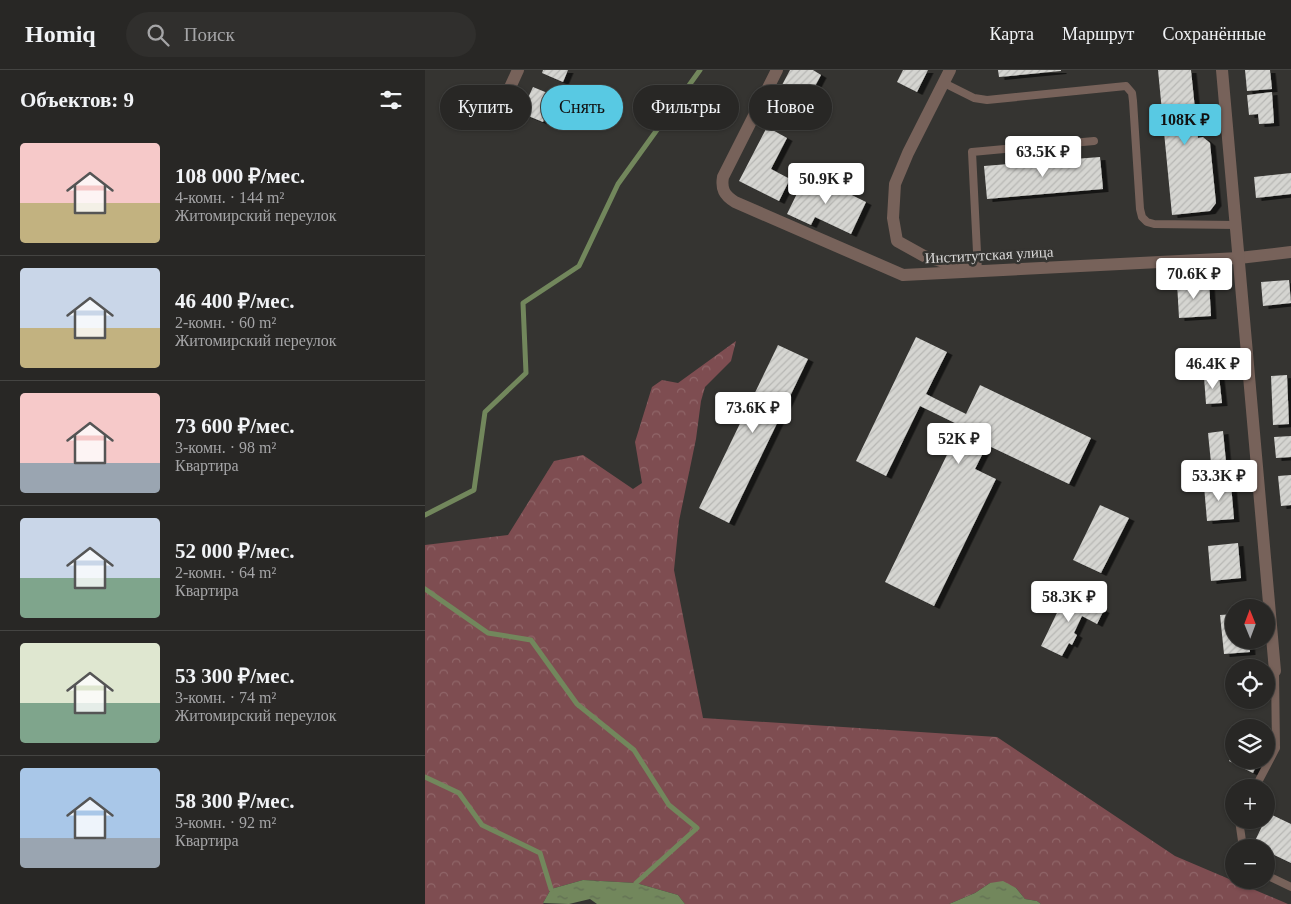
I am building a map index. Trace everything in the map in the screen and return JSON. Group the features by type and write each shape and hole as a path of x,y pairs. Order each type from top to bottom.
{"street":[{"path":"511,85 518,70"},
{"name":"Институтская улица","path":"777,70 723,177 723,192 735,202 903,275 1239,258 1291,252"},
{"path":"950,70 908,153 895,184 893,218 897,241 924,256 978,272"},
{"path":"1222,70 1274,659"}],"lane":[{"path":"944,83 963,93 987,100 1126,86 1130,88 1132,96 1142,217 1147,222 1154,224 1236,225"},
{"path":"978,272 972,152 1093,141"},
{"path":"1260,779 1277,748 1275,671"},
{"path":"1275,879 1291,887"}],"green space":[{"path":"736,341 731,361 705,387 701,401 696,439 679,521 674,570 703,718 997,737 1175,856 1225,877 1225,889 1253,889 1288,904 1041,904 1037,901 1025,899 1016,888 990,883 975,893 949,904 685,904 678,895 636,883 583,880 551,889 544,904 425,904 425,545 508,535 554,461 583,455 633,489 642,483 635,442 652,387 662,380 678,383"}],"water":[{"path":"583,880 636,883 678,895 685,904 597,904 590,899 569,904 543,903 551,889"},
{"path":"1003,881 1016,888 1025,899 1037,901 1041,904 949,904 975,893 990,883"}],"building":[{"path":"543,70 568,70 563,82 542,73"},
{"path":"790,70 813,70 821,75 816,85 782,85"},
{"path":"903,70 928,70 917,92 897,82"},
{"path":"998,70 1061,70 1061,71 999,77"},
{"path":"1158,70 1191,70 1198,138 1203,137 1210,143 1216,203 1210,211 1172,215"},
{"path":"1245,70 1270,70 1272,89 1247,91"},
{"path":"533,87 541,90 541,121 531,117 531,91"},
{"path":"1272,92 1274,123 1259,124 1258,114 1249,115 1247,95"},
{"path":"765,130 772,130 787,138 771,169 790,179 779,201 739,181"},
{"path":"1100,157 1103,189 987,199 984,166"},
{"path":"807,173 866,202 851,234 815,217 811,225 787,214"},
{"path":"1291,173 1291,194 1256,198 1254,177"},
{"path":"1289,280 1291,303 1263,306 1261,282"},
{"path":"1209,281 1211,316 1179,318 1177,283"},
{"path":"916,337 947,352 926,394 966,414 980,385 1091,438 1069,484 987,445 975,469 996,479 934,606 885,582 961,426 920,406 886,476 856,461"},
{"path":"778,345 808,359 729,523 699,508"},
{"path":"1287,375 1289,424 1273,425 1271,376"},
{"path":"1219,376 1222,403 1206,404 1204,377"},
{"path":"1223,431 1227,472 1212,473 1208,433"},
{"path":"1291,436 1291,457 1276,458 1274,437"},
{"path":"1291,475 1291,505 1281,506 1278,476"},
{"path":"1231,484 1234,519 1207,521 1204,486"},
{"path":"1100,505 1129,518 1101,573 1073,560"},
{"path":"1238,543 1241,578 1211,581 1208,546"},
{"path":"1067,592 1104,610 1097,624 1082,616 1074,633 1077,635 1072,645 1069,643 1062,656 1041,646"},
{"path":"1220,615 1225,615 1225,649 1250,649 1250,652 1224,654"},
{"path":"1245,769 1255,769 1253,773"},
{"path":"1275,816 1291,824 1291,863 1275,855 1275,839 1256,839 1261,829 1275,829"}],"waterway":[{"path":"425,515 474,490 485,412 526,373 523,303 579,266 618,184 700,70"},
{"path":"425,589 488,633 531,640 577,704 634,750 669,805 697,828 636,883"},
{"path":"425,777 459,793 482,825 540,853 551,889"}]}
